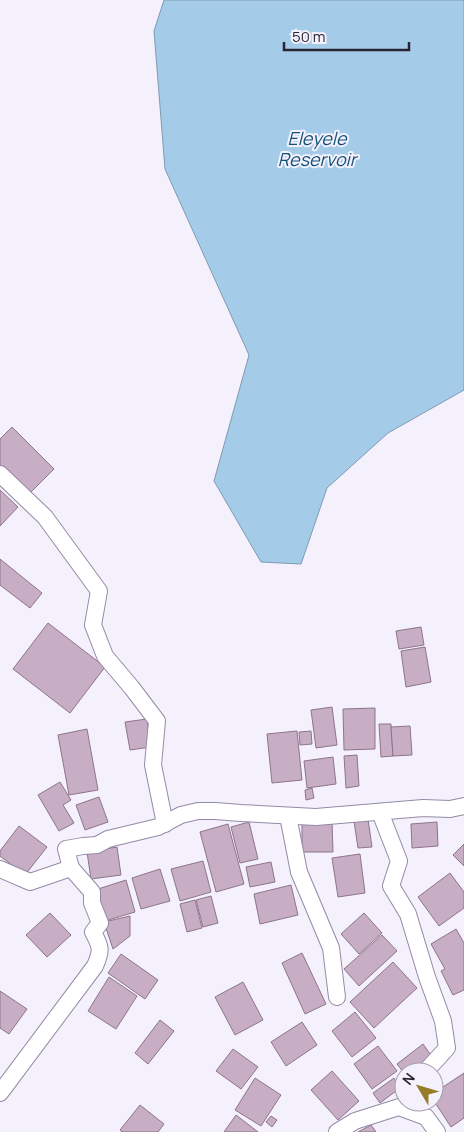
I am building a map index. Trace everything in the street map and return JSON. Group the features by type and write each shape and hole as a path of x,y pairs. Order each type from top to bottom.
{"street":[{"path":"0,474 45,517 99,591 93,625 106,656 157,721 153,765 165,824"},
{"path":"0,1093 95,966 100,955 100,946 93,932 100,923 92,903 92,892 71,868 66,849 97,845 108,839 145,831 165,824 181,815 198,811 316,817 428,808 450,809 464,806"},
{"path":"380,812 399,861 391,886 408,914 427,977 443,1021 447,1048 434,1062"},
{"path":"288,816 299,872 331,948 337,997"},
{"path":"0,869 30,882 71,868"},
{"path":"337,1132 355,1121 394,1106"},
{"path":"417,1112 426,1117 437,1132"}],"water":[{"name":"Eleyele Reservoir","path":"164,0 464,0 464,390 388,433 327,488 301,564 261,562 214,481 249,355 165,169 154,31"}],"building":[{"path":"12,427 54,469 29,494 0,465 0,439"},
{"path":"0,490 18,507 0,526"},
{"path":"0,559 42,593 30,608 0,585"},
{"path":"48,623 105,667 70,713 13,669"},
{"path":"421,627 424,645 399,649 396,631"},
{"path":"425,647 431,682 406,687 401,651"},
{"path":"332,707 337,745 316,748 311,710"},
{"path":"375,708 375,749 344,750 343,709"},
{"path":"147,719 151,747 130,750 125,722"},
{"path":"379,724 391,724 393,756 381,757"},
{"path":"410,726 412,755 393,756 391,727"},
{"path":"87,729 98,790 69,795 58,735"},
{"path":"297,731 302,780 272,783 267,734"},
{"path":"311,731 312,744 300,745 299,732"},
{"path":"357,755 359,786 346,788 344,756"},
{"path":"333,757 336,784 307,788 304,761"},
{"path":"60,782 71,800 63,805 74,823 59,831 38,795"},
{"path":"312,788 314,798 306,800 305,790"},
{"path":"99,797 108,822 85,830 76,805"},
{"path":"368,819 372,847 358,848 354,821"},
{"path":"249,822 258,859 240,863 231,827"},
{"path":"302,822 332,822 333,852 302,852"},
{"path":"437,822 438,846 412,848 411,824"},
{"path":"228,824 244,884 216,892 200,832"},
{"path":"19,826 47,847 25,875 0,856 0,851"},
{"path":"464,844 464,866 453,855"},
{"path":"117,847 121,875 91,879 87,852"},
{"path":"360,854 365,893 338,897 332,858"},
{"path":"203,861 211,892 180,901 171,869"},
{"path":"271,862 275,882 250,887 246,867"},
{"path":"160,869 170,901 141,909 132,878"},
{"path":"450,873 464,892 464,908 439,926 418,897"},
{"path":"126,880 135,912 105,921 95,890"},
{"path":"291,885 298,915 260,924 254,894"},
{"path":"211,896 218,923 203,927 196,900"},
{"path":"195,900 202,928 187,932 180,904"},
{"path":"50,913 71,935 47,957 26,935"},
{"path":"364,913 382,933 359,954 341,934"},
{"path":"130,916 130,936 113,949 104,922"},
{"path":"456,929 464,943 464,990 453,995 441,971 445,969 431,944"},
{"path":"382,935 397,951 359,986 344,969"},
{"path":"302,953 326,1004 305,1014 282,963"},
{"path":"121,954 158,980 145,999 108,973"},
{"path":"393,962 417,988 374,1028 350,1002"},
{"path":"109,977 137,996 116,1029 88,1011"},
{"path":"243,982 263,1020 235,1035 215,997"},
{"path":"0,991 27,1009 9,1034 0,1028"},
{"path":"355,1012 376,1038 352,1057 332,1031"},
{"path":"160,1020 174,1031 148,1064 135,1053"},
{"path":"302,1022 317,1045 286,1066 271,1042"},
{"path":"423,1044 433,1058 428,1062 400,1062"},
{"path":"378,1046 394,1067 394,1073 372,1089 354,1064"},
{"path":"233,1049 258,1067 241,1089 216,1071"},
{"path":"332,1071 359,1101 338,1120 311,1090"},
{"path":"464,1073 464,1118 451,1127 441,1112 444,1112 444,1086"},
{"path":"255,1078 281,1095 261,1126 235,1110"},
{"path":"394,1078 394,1092 380,1103 373,1093"},
{"path":"140,1105 164,1124 158,1132 122,1132 120,1130"},
{"path":"236,1115 258,1132 224,1132"},
{"path":"271,1116 277,1120 272,1127 266,1122"},
{"path":"371,1125 376,1132 358,1132"}]}
